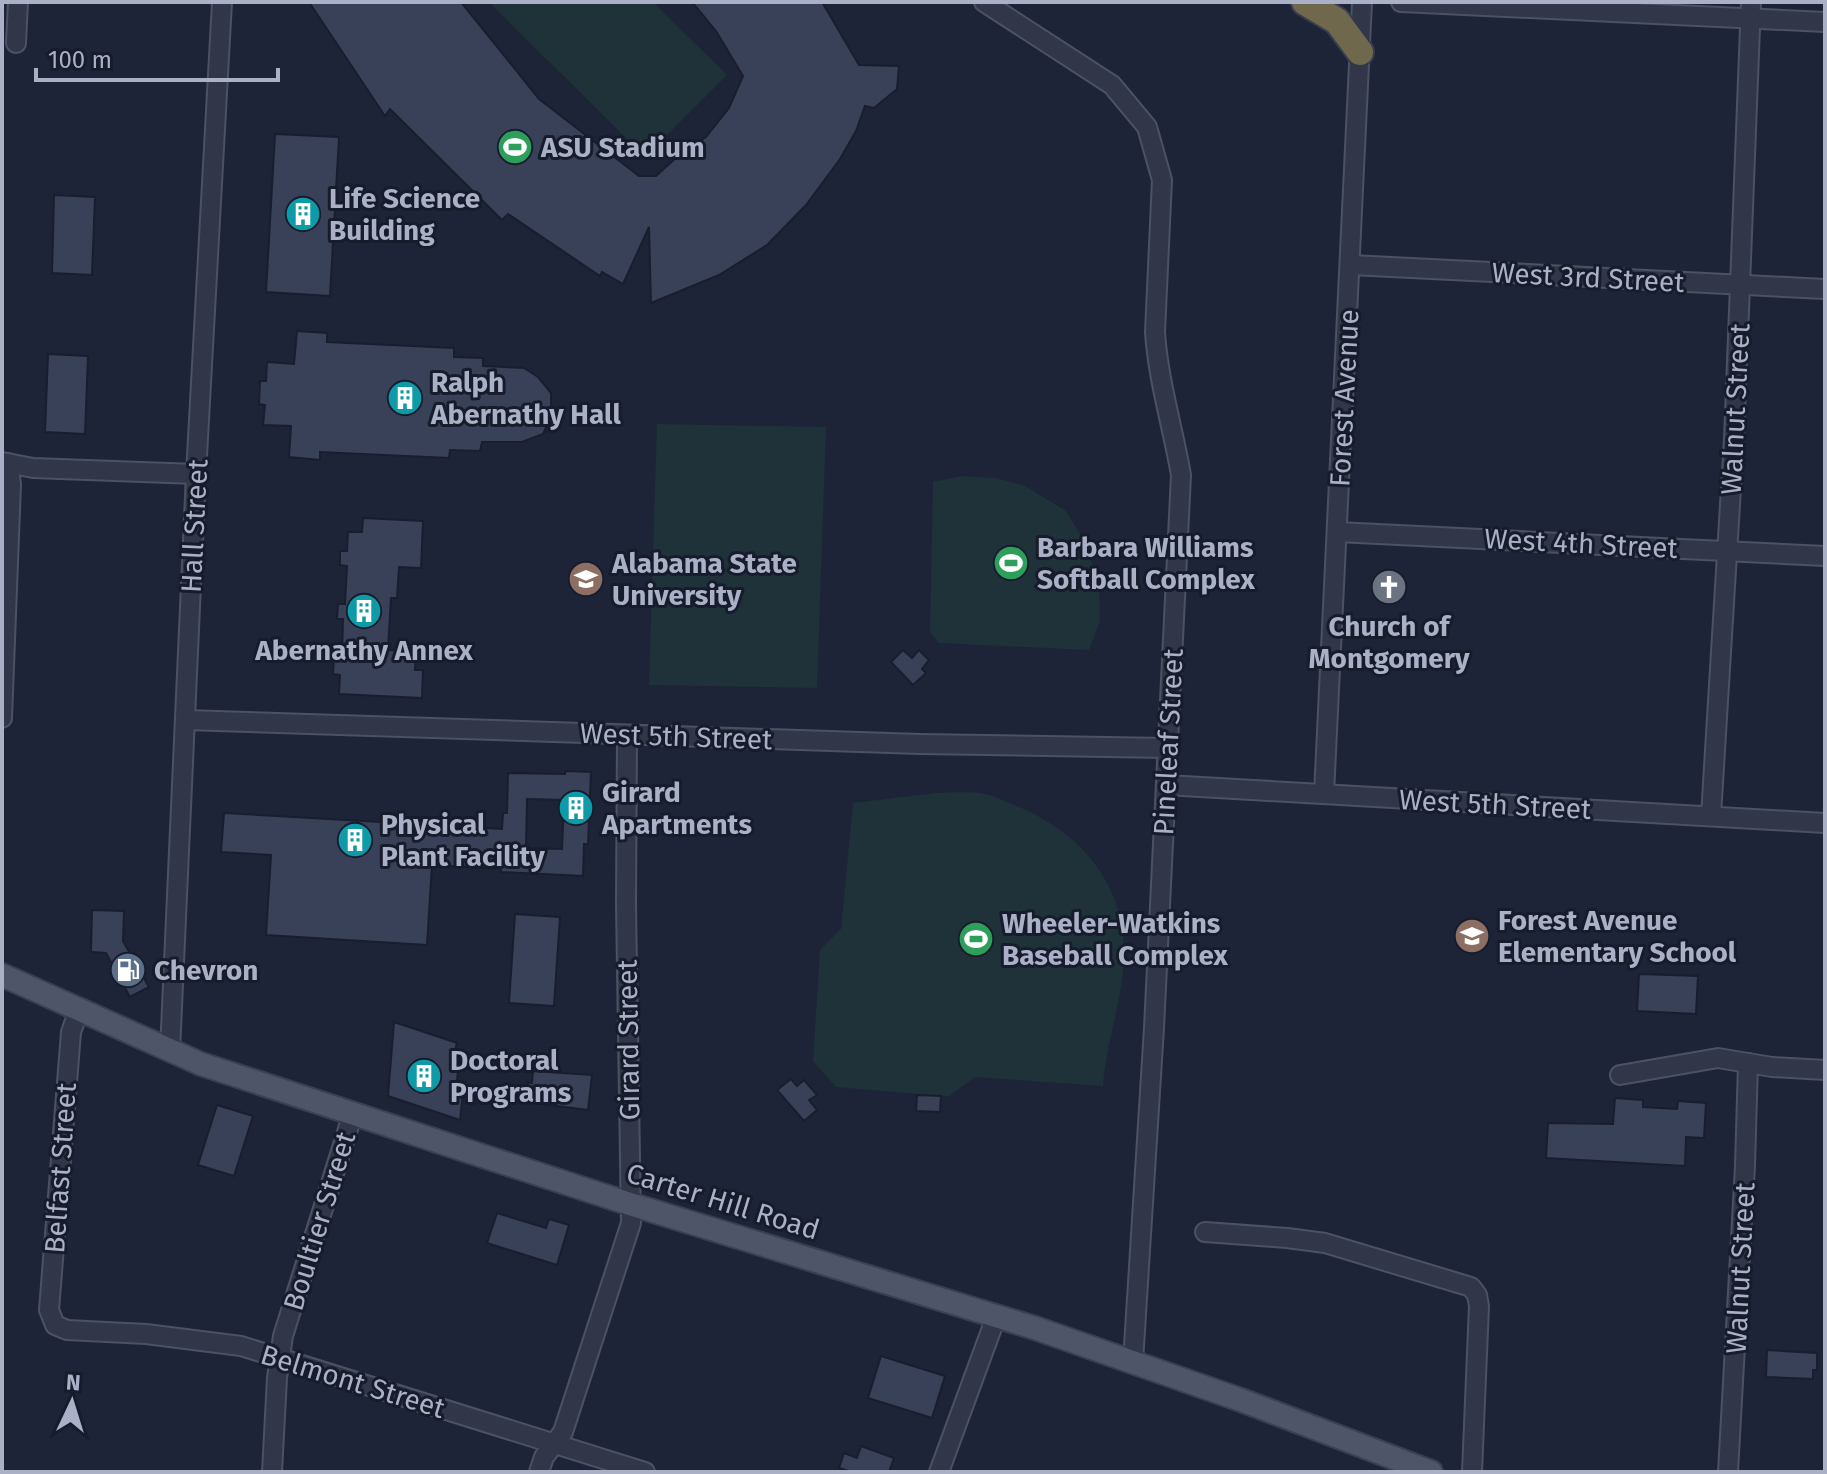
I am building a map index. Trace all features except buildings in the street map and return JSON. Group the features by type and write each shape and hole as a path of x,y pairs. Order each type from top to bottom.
{"highway":[{"path":"1305,2 1337,21 1360,52"}],"main road":[{"name":"Carter Hill Road","path":"2,975 201,1064 630,1204 1133,1362 1431,1472"}],"street":[{"name":"Hall Street","path":"170,1051 196,474 222,2"},
{"name":"Pineleaf Street","path":"984,2 1112,85 1147,127 1162,180 1156,357 1181,475 1146,1167 1133,1362"},
{"name":"Forest Avenue","path":"1324,794 1362,2"},
{"path":"1401,2 1751,10 1825,22"},
{"path":"12,8 16,43"},
{"name":"Walnut Street","path":"1711,816 1729,551 1751,10"},
{"name":"West 3rd Street","path":"1351,265 1825,289"},
{"path":"2,718 11,484 5,462 33,468 196,474"},
{"name":"West 4th Street","path":"1337,532 1825,556"},
{"name":"West 5th Street","path":"185,720 920,744 1167,748"},
{"name":"Girard Street","path":"539,1472 544,1457 563,1432 631,1223 627,735"},
{"name":"West 5th Street","path":"1166,785 1825,823"},
{"name":"Belfast Street","path":"55,1325 49,1310 71,1032 79,1010"},
{"path":"1620,1075 1718,1058 1772,1067 1825,1070"},
{"name":"Walnut Street","path":"1728,1472 1748,1063"},
{"name":"Boultier Street","path":"272,1472 283,1336 353,1113"},
{"path":"1205,1232 1325,1243 1471,1287 1477,1295 1479,1306 1472,1472"},
{"path":"939,1472 996,1317"},
{"name":"Belmont Street","path":"55,1325 67,1330 218,1342 280,1358 645,1472"}],"shaded area":[{"path":"489,2 653,2 727,75 645,157"},
{"path":"657,424 826,427 817,688 649,685"},
{"name":"Barbara Williams Softball Complex","path":"962,476 996,478 1025,486 1066,511 1084,541 1099,584 1100,621 1089,650 939,643 930,632 933,482"},
{"name":"Wheeler-Watkins Baseball Complex","path":"936,793 985,794 1038,816 1079,846 1108,885 1123,932 1124,959 1103,1086 975,1077 949,1096 836,1087 813,1061 820,950 841,929 853,803"}],"place":[{"name":"ASU Stadium","path":"515,147"},
{"name":"Life Science Building","path":"303,214"},
{"name":"Ralph Abernathy Hall","path":"405,398"},
{"name":"Barbara Williams Softball Complex","path":"1011,563"},
{"name":"Alabama State University","path":"586,579"},
{"name":"Church of Montgomery","path":"1389,587"},
{"name":"Abernathy Annex","path":"364,611"},
{"name":"Girard Apartments","path":"576,808"},
{"name":"Physical Plant Facility","path":"355,840"},
{"name":"Forest Avenue Elementary School","path":"1472,936"},
{"name":"Wheeler-Watkins Baseball Complex","path":"976,939"},
{"name":"Chevron","path":"128,970"},
{"name":"Doctoral Programs","path":"424,1076"}]}
